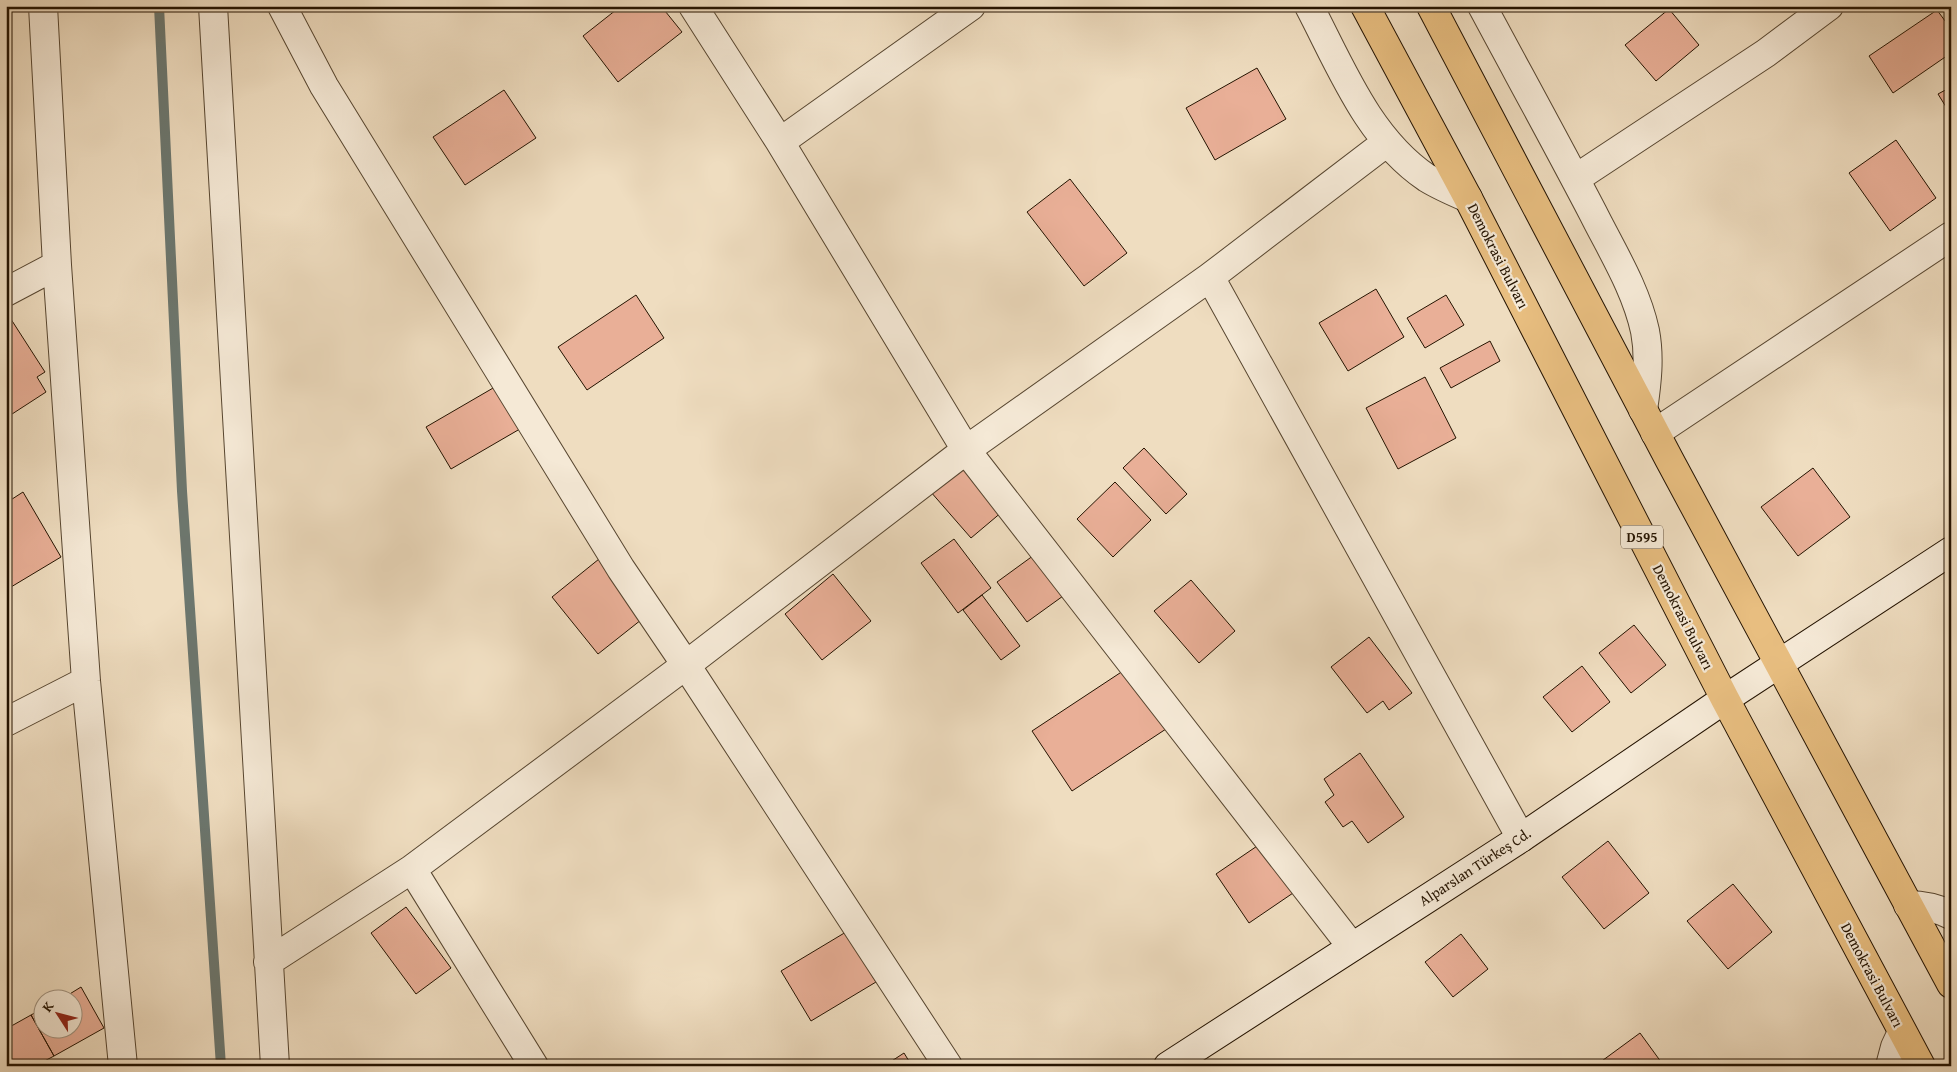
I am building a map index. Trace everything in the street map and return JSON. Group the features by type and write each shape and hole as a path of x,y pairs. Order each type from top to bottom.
{"highway":[{"name":"Demokrasi Bulvarı","path":"1365,6 1468,198 1725,699 1921,1066"},
{"path":"1431,6 1778,665 1951,984"}],"street":[{"path":"43,6 57,265 86,680 123,1066"},
{"path":"282,6 339,111 621,570 686,665 948,1066"},
{"path":"694,6 780,142 966,450 1352,947"},
{"path":"780,142 971,6"},
{"path":"1309,6 1368,118 1387,142 1409,164 1427,178 1468,198"},
{"path":"1482,6 1575,179 1628,282 1638,306 1645,332 1648,358 1643,410"},
{"path":"1575,179 1766,53 1829,6"},
{"path":"218,8 275,1066"},
{"path":"268,962 412,869 686,665 966,450 1210,277 1387,142"},
{"path":"1655,433 1951,236"},
{"path":"6,292 57,265"},
{"path":"1210,277 1521,838"},
{"name":"Alparslan Türkeş Cd.","path":"1168,1066 1521,838 1725,699 1951,551"},
{"path":"6,722 86,680"},
{"path":"412,869 534,1066"},
{"path":"1908,905 1924,905 1951,915"},
{"path":"1890,1066 1895,1047 1902,1032"}],"building":[{"path":"621,6 661,6 682,32 618,82 583,36"},
{"path":"1669,9 1699,45 1656,81 1625,45"},
{"path":"1937,10 1951,29 1951,53 1893,93 1869,56"},
{"path":"1257,68 1286,119 1215,160 1186,108"},
{"path":"1951,87 1951,115 1938,94"},
{"path":"504,90 536,138 465,185 433,137"},
{"path":"1896,140 1936,198 1890,231 1849,173"},
{"path":"1070,179 1127,253 1084,286 1027,212"},
{"path":"1376,289 1404,337 1348,371 1319,323"},
{"path":"636,295 664,338 587,390 558,347"},
{"path":"1446,295 1464,325 1425,348 1407,318"},
{"path":"7,313 45,372 37,377 46,392 9,416 6,412"},
{"path":"1490,341 1500,361 1451,388 1440,368"},
{"path":"1425,377 1456,438 1398,469 1366,408"},
{"path":"500,384 525,426 451,469 426,427"},
{"path":"1144,448 1187,494 1166,514 1123,468"},
{"path":"968,458 1009,506 971,538 930,491"},
{"path":"1813,468 1850,517 1798,556 1761,507"},
{"path":"1115,482 1151,520 1113,557 1077,519"},
{"path":"23,492 61,557 6,590 6,503"},
{"path":"954,539 991,588 958,613 921,563"},
{"path":"1041,550 1070,591 1027,622 997,582"},
{"path":"599,559 646,616 598,654 552,597"},
{"path":"833,574 871,621 822,660 785,614"},
{"path":"1191,580 1235,631 1199,663 1154,611"},
{"path":"982,595 1020,646 1001,660 963,610"},
{"path":"1634,625 1666,665 1631,693 1599,653"},
{"path":"1369,637 1412,693 1389,710 1383,701 1367,713 1331,667"},
{"path":"1582,666 1610,702 1572,732 1543,697"},
{"path":"1129,667 1169,727 1072,791 1032,731"},
{"path":"1360,753 1404,817 1368,843 1352,821 1343,827 1325,802 1334,795 1324,779"},
{"path":"1608,841 1649,893 1604,929 1562,877"},
{"path":"1263,842 1296,891 1249,923 1216,874"},
{"path":"1733,884 1772,932 1728,969 1687,921"},
{"path":"406,907 451,968 416,994 371,933"},
{"path":"846,932 876,982 811,1021 781,971"},
{"path":"1461,934 1488,969 1453,997 1425,962"},
{"path":"81,987 104,1028 54,1056 45,1040 82,1040 82,990 76,990"},
{"path":"31,1015 32,1040 45,1040 54,1056 35,1066 6,1066 6,1029"},
{"path":"1640,1033 1664,1066 1595,1066"},
{"path":"904,1053 912,1066 884,1066"}],"waterway":[{"path":"159,6 182,491 221,1066"}]}
